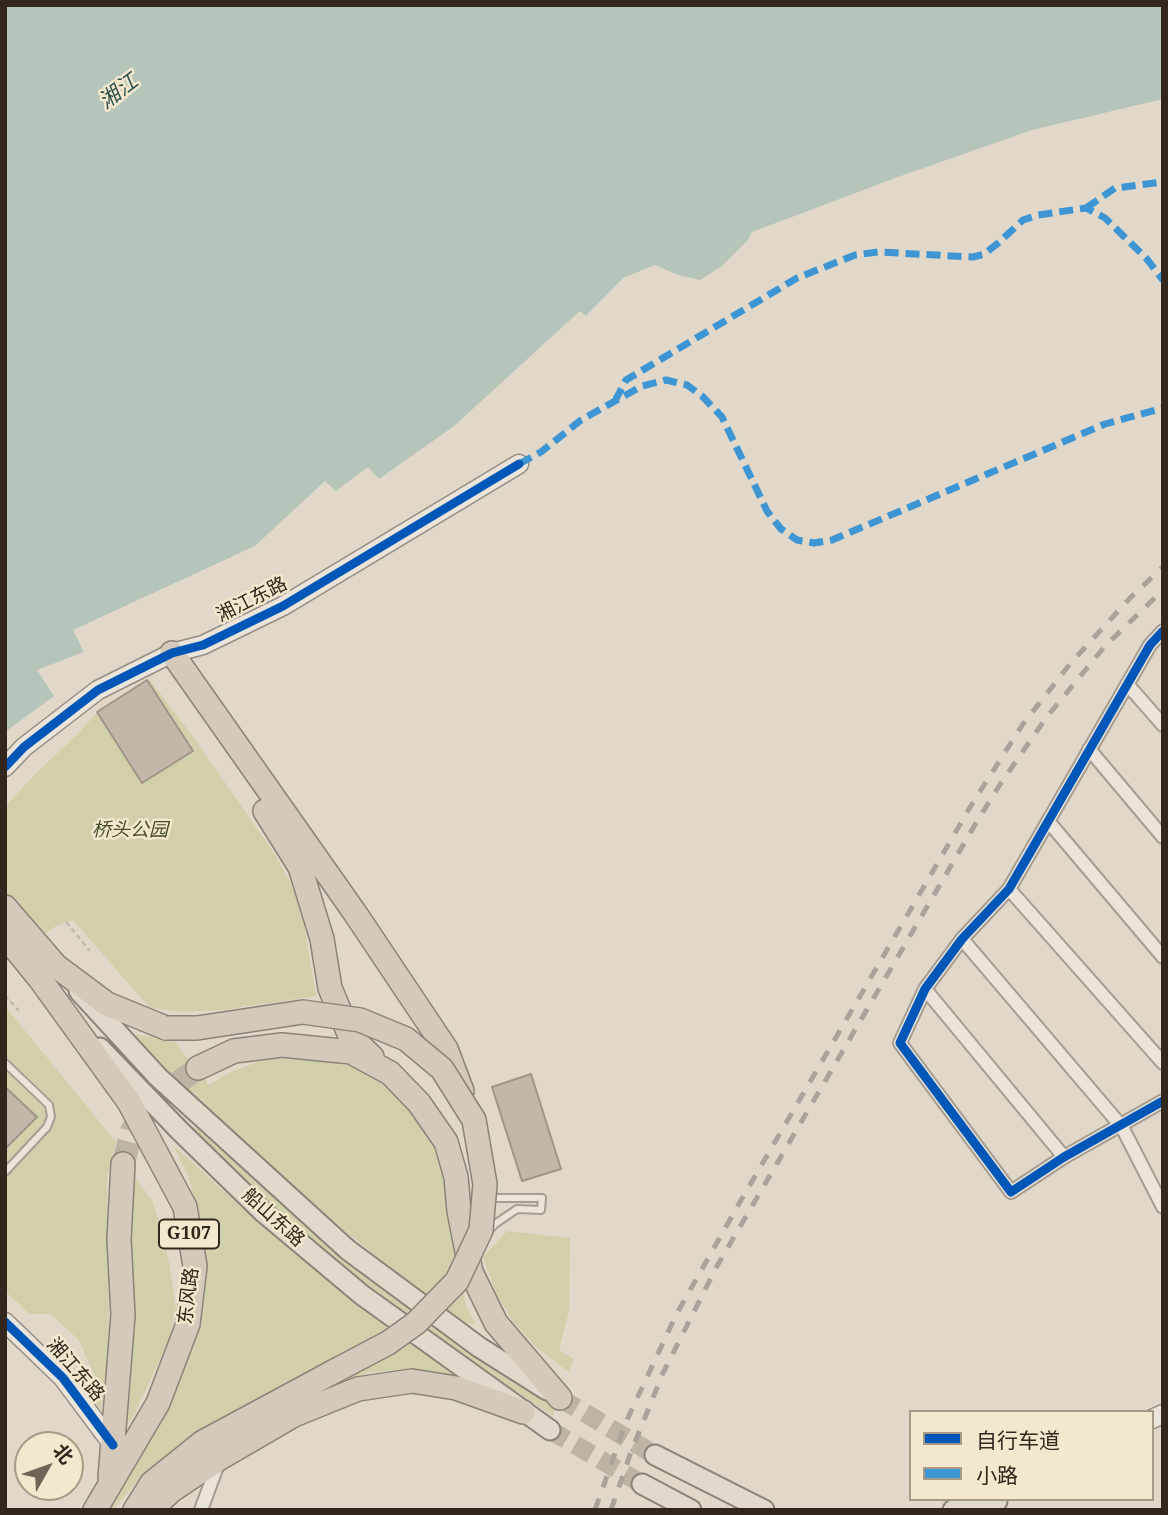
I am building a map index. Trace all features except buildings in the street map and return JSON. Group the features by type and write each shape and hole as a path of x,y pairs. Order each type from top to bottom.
{"highway":[{"path":"135,1510 152,1483 203,1442 388,1343 416,1323 457,1281 481,1230 485,1184 474,1120 446,1049 355,913 172,653"},
{"path":"200,694 240,770 300,867 322,939 330,988 349,1036 419,1103 446,1142 465,1183 459,1211 471,1272 496,1323 560,1398"},
{"name":"G107","path":"5,907 43,967"},
{"name":"G107","path":"5,936 43,967"},
{"path":"43,967 107,1004 166,1028 197,1028 303,1012 360,1020 406,1039 442,1069 474,1120"},
{"name":"东风路","path":"43,967 129,1102 185,1207 195,1266 188,1324 158,1403 95,1510"},
{"path":"198,1068 234,1051 282,1045 351,1052 390,1073"},
{"path":"109,1488 123,1315 119,1239 123,1164"},
{"path":"151,1510 172,1491 220,1458 294,1415 358,1389 412,1381 456,1388 523,1412"}],"main road":[{"name":"船山东路","path":"43,967 348,1250 479,1347 560,1398"},
{"name":"船山东路","path":"43,967 110,1060 263,1212 362,1295 550,1430"},
{"path":"655,1455 764,1510"},
{"path":"642,1484 691,1510"},
{"path":"953,1510 991,1502"}],"street":[{"name":"湘江东路","path":"5,767 24,747 98,690 172,653 204,645 283,606 519,464"},
{"path":"1163,631 1150,645 1009,889 962,939 925,989 900,1043 1012,1192 1064,1157 1163,1101"},
{"path":"1127,684 1163,725"},
{"path":"1089,749 1163,836"},
{"path":"1048,821 1163,957"},
{"path":"1009,889 1163,1063"},
{"path":"962,939 1121,1125 1163,1207"},
{"path":"925,989 1064,1157"},
{"name":"湘江东路","path":"5,1322 63,1378 113,1446"},
{"path":"201,1510 220,1458"}],"lane":[{"path":"5,1063 49,1105 51,1117 47,1127 5,1172"},
{"path":"465,1183 497,1198 542,1198 541,1210 517,1209 495,1224 478,1244 471,1272"}],"path":[{"path":"66,922 90,951"},
{"path":"5,995 19,1011"}],"green space":[{"name":"桥头公园","path":"149,679 272,850 291,883 304,925 316,996 221,1010 181,1012 149,1007 73,920 56,926 5,963 5,807 97,712"},
{"path":"5,1006 116,1142 107,1177 109,1344 101,1409 82,1389 94,1375 79,1340 50,1314 30,1314 5,1291"},
{"path":"136,1034 174,1041 209,1085 230,1072 263,1060 303,1058 349,1066 383,1084 415,1113 439,1151 451,1194 466,1306 476,1325 462,1321 388,1266 282,1179 136,1040"},
{"path":"191,1126 198,1129 297,1218 368,1274 556,1406 553,1416 362,1285 290,1227 188,1129"},
{"path":"173,1145 261,1225 337,1287 459,1375 409,1370 371,1372 336,1383 324,1363 205,1427 173,1449 135,1484 113,1510 103,1510 202,1298 205,1255 199,1212 188,1176"},
{"path":"130,1171 152,1200 162,1230 176,1308 170,1338 134,1415 122,1432 131,1383"},
{"path":"507,1231 570,1238 569,1311 559,1350 574,1359 569,1372 538,1349 514,1323 496,1294 483,1257"}],"water":[{"name":"湘江","path":"5,5 1163,5 1163,99 1032,130 752,232 748,240 722,266 700,280 678,275 655,265 623,278 586,316 580,311 454,426 379,479 368,467 336,491 325,481 255,546 73,630 84,652 37,670 54,696 5,732"}],"tunnel":[{"path":"123,1164 132,1130 160,1096 198,1068"},
{"path":"560,1398 655,1455"},
{"path":"550,1430 642,1484"}],"railway":[{"path":"595,1510 626,1422 676,1315 972,804 1023,724 1070,664 1130,598 1163,567"},
{"path":"611,1510 663,1373 717,1266 976,823 1046,718 1105,646 1163,590"}],"marked path":[{"path":"1086,208 1115,188 1163,182"},
{"path":"615,401 626,380 797,278 855,255 878,252 973,257 984,254 1023,220 1038,215 1086,208 1105,218 1146,258 1163,280"},
{"path":"519,464 541,452 581,420 642,386 666,380 687,385 722,417 767,511 781,529 797,540 814,543 832,540 1105,424 1163,408"}],"cycle path":[{"path":"5,767 24,747 98,690 172,653 203,645 283,606 519,464"},
{"path":"1163,631 1150,645 1009,889 962,939 925,989 900,1043 1011,1192 1064,1157 1163,1101"},
{"path":"5,1322 63,1378 113,1445"}]}
